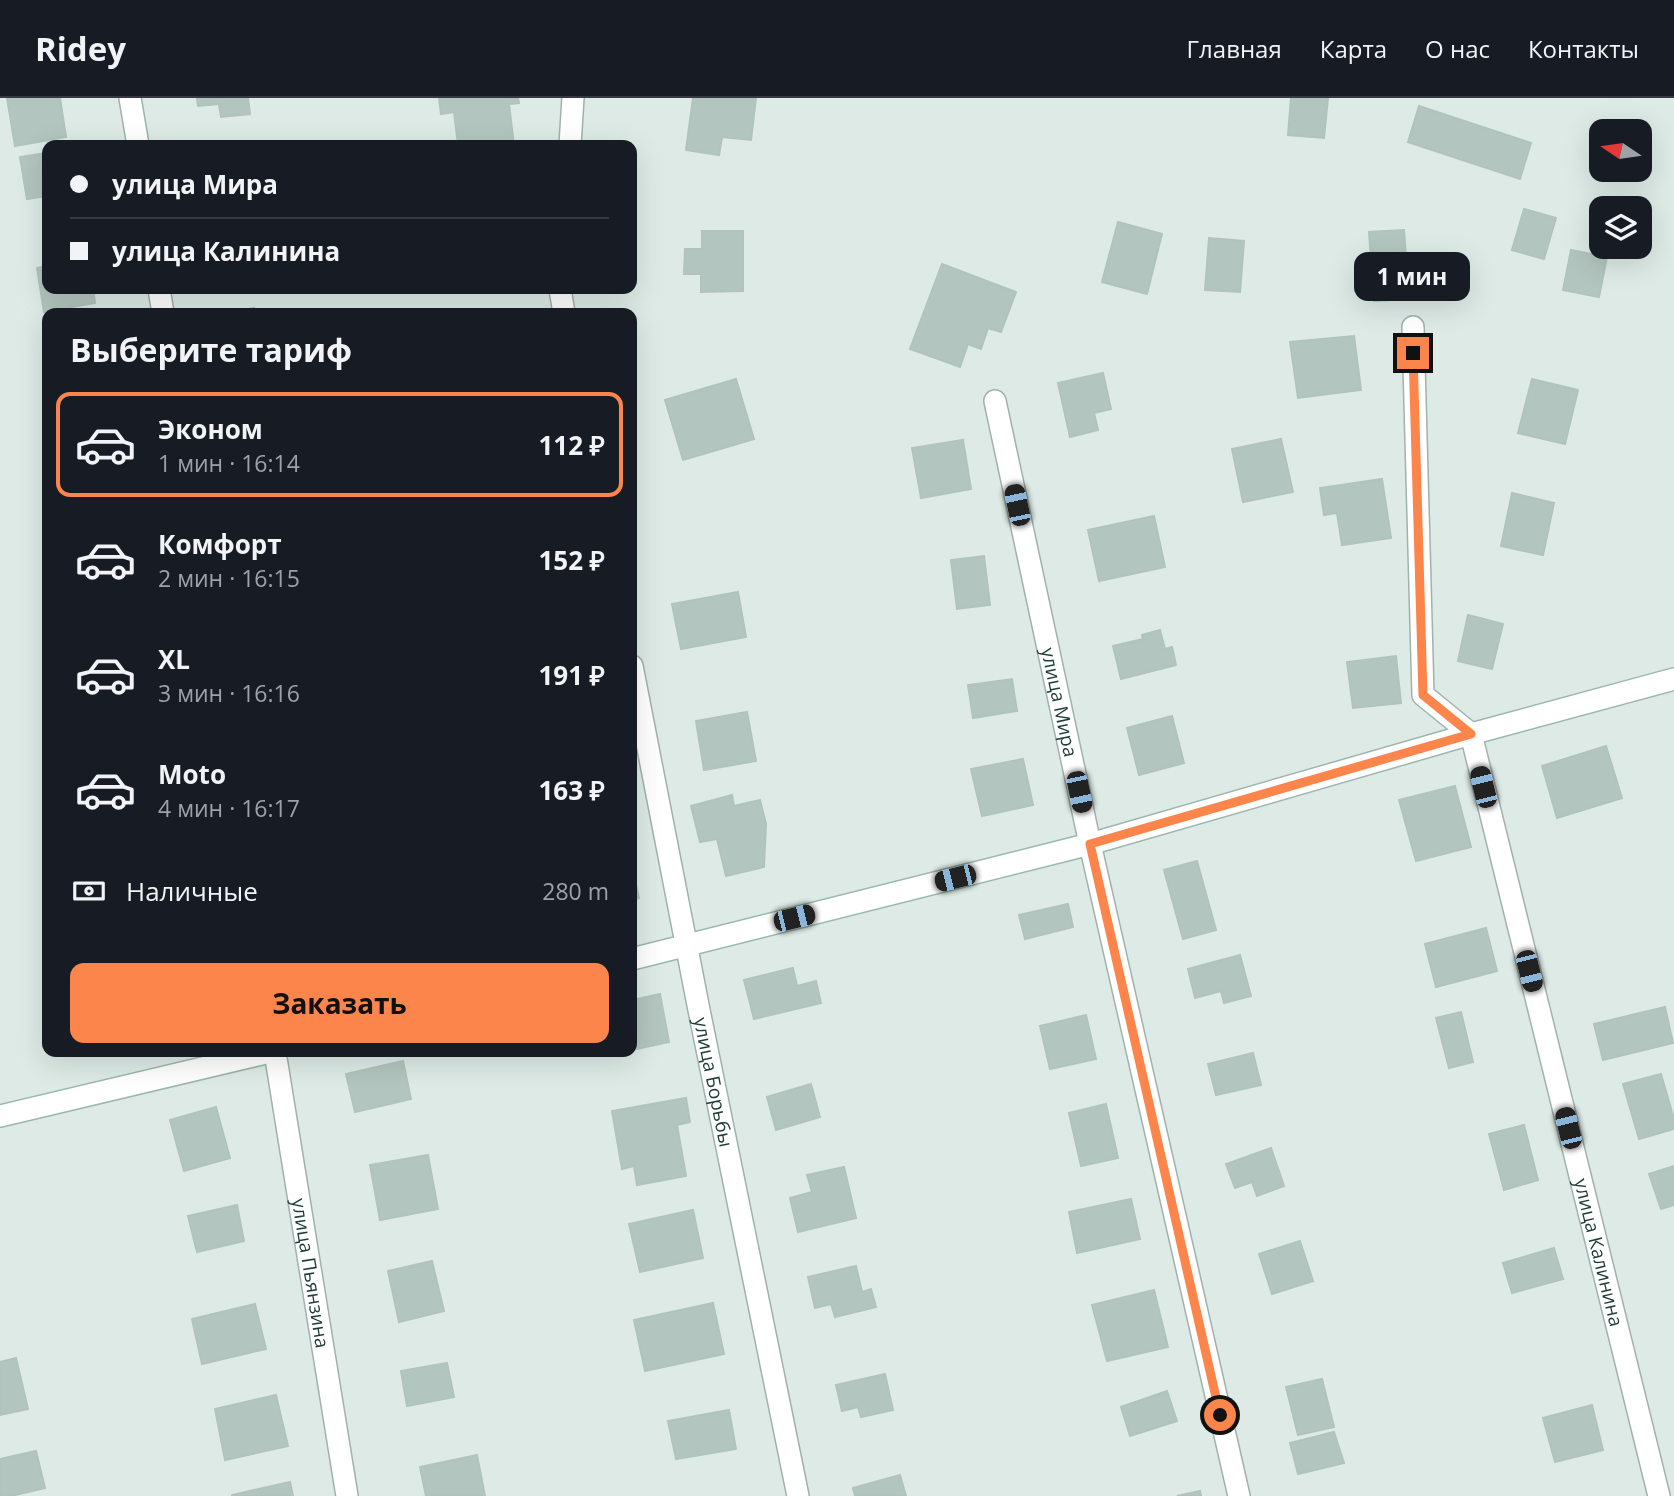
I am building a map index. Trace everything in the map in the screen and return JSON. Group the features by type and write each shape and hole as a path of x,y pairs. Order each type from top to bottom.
{"street":[{"path":"130,98 137,140"},
{"path":"570,140 573,98"},
{"path":"1413,327 1423,695 1471,734"},
{"name":"улица Мира","path":"995,401 1090,844 1239,1496"},
{"path":"637,958 1090,844 1471,734 1674,679"},
{"name":"улица Борьбы","path":"637,692 798,1496"},
{"name":"улица Калинина","path":"1471,734 1659,1496"},
{"path":"0,1116 251,1057"},
{"name":"улица Пьянзина","path":"273,1057 347,1496"}],"building":[{"path":"7,98 60,98 66,137 15,146"},
{"path":"197,98 248,98 250,114 221,117 219,104 198,106"},
{"path":"439,98 518,98 519,103 509,104 513,140 457,140 454,112 441,114"},
{"path":"693,98 756,98 751,140 722,137 719,155 686,150"},
{"path":"1291,98 1328,98 1324,138 1288,135"},
{"path":"1419,106 1531,143 1520,179 1408,142"},
{"path":"42,154 42,197 27,199 20,157"},
{"path":"1524,209 1556,218 1544,259 1512,250"},
{"path":"1118,222 1162,234 1147,294 1102,282"},
{"path":"1404,230 1409,299 1374,301 1369,232"},
{"path":"702,231 743,231 743,291 701,292 701,274 684,274 685,249 702,249"},
{"path":"1209,238 1244,241 1240,292 1205,290"},
{"path":"1571,250 1589,254 1589,259 1607,259 1599,297 1563,290"},
{"path":"942,264 1016,292 1001,332 988,328 981,349 968,344 960,367 910,349"},
{"path":"42,267 42,294 94,294 95,303 67,308 43,308 37,268"},
{"path":"1354,336 1361,390 1298,398 1290,342"},
{"path":"1103,373 1111,409 1094,413 1098,430 1070,437 1058,383"},
{"path":"736,379 754,439 683,460 665,400"},
{"path":"1532,379 1578,390 1565,444 1518,433"},
{"path":"1281,439 1293,492 1243,502 1232,449"},
{"path":"963,440 971,489 921,498 912,448"},
{"path":"1382,479 1391,538 1342,545 1337,513 1324,515 1320,488"},
{"path":"1512,493 1554,503 1543,555 1501,546"},
{"path":"1154,516 1165,567 1099,581 1088,530"},
{"path":"984,556 990,605 957,609 951,560"},
{"path":"738,592 746,637 681,649 672,604"},
{"path":"1468,615 1503,624 1492,669 1458,661"},
{"path":"1160,630 1165,649 1172,647 1176,665 1121,679 1113,646 1143,639 1142,635"},
{"path":"1396,656 1401,703 1353,708 1347,662"},
{"path":"1012,679 1017,711 973,718 968,685"},
{"path":"747,712 756,761 704,770 696,721"},
{"path":"1172,716 1184,763 1139,775 1127,728"},
{"path":"1606,746 1622,798 1557,818 1542,766"},
{"path":"1023,759 1033,805 982,816 971,769"},
{"path":"1455,786 1471,847 1416,861 1399,800"},
{"path":"732,795 734,806 760,800 766,824 764,867 726,876 717,839 700,842 691,806"},
{"path":"1197,861 1216,930 1183,939 1164,870"},
{"path":"1068,904 1073,927 1025,939 1019,915"},
{"path":"1486,928 1497,971 1436,987 1425,944"},
{"path":"1240,955 1251,996 1224,1003 1221,991 1195,998 1188,969"},
{"path":"793,968 797,986 816,981 821,1003 754,1019 744,980"},
{"path":"660,994 669,1042 637,1049 637,999"},
{"path":"1665,1007 1673,1043 1603,1060 1594,1024"},
{"path":"1461,1012 1473,1062 1449,1068 1436,1018"},
{"path":"1086,1015 1096,1059 1050,1069 1040,1026"},
{"path":"1253,1053 1261,1085 1216,1095 1208,1064"},
{"path":"403,1061 411,1099 355,1112 346,1074"},
{"path":"1661,1074 1674,1119 1674,1129 1639,1139 1623,1084"},
{"path":"811,1084 820,1117 776,1130 767,1097"},
{"path":"686,1098 690,1122 677,1125 686,1176 637,1185 634,1166 622,1169 612,1111"},
{"path":"1106,1104 1118,1158 1081,1166 1069,1113"},
{"path":"216,1107 230,1158 184,1171 170,1120"},
{"path":"1524,1125 1538,1180 1504,1190 1489,1134"},
{"path":"1271,1148 1284,1186 1257,1196 1252,1182 1235,1188 1226,1164"},
{"path":"428,1155 438,1209 380,1220 370,1165"},
{"path":"1674,1166 1674,1205 1661,1209 1649,1174"},
{"path":"844,1167 856,1218 798,1232 790,1198 812,1192 807,1175"},
{"path":"1131,1199 1140,1239 1077,1253 1069,1212"},
{"path":"237,1205 244,1241 197,1252 188,1216"},
{"path":"693,1210 703,1258 640,1272 629,1224"},
{"path":"1300,1241 1313,1281 1272,1294 1259,1254"},
{"path":"1554,1248 1563,1279 1512,1293 1503,1263"},
{"path":"432,1261 444,1311 399,1322 388,1271"},
{"path":"856,1266 862,1292 871,1289 876,1307 835,1317 831,1304 815,1308 808,1277"},
{"path":"1154,1290 1168,1347 1107,1361 1092,1305"},
{"path":"713,1303 724,1354 645,1371 634,1320"},
{"path":"255,1304 266,1349 202,1364 192,1319"},
{"path":"16,1358 28,1409 0,1415 0,1362"},
{"path":"447,1363 454,1397 407,1406 401,1371"},
{"path":"885,1374 893,1410 861,1417 858,1407 842,1411 836,1385"},
{"path":"1322,1379 1334,1427 1298,1435 1286,1387"},
{"path":"1167,1391 1177,1421 1130,1436 1121,1407"},
{"path":"276,1395 288,1446 225,1460 215,1409"},
{"path":"1592,1405 1603,1450 1555,1462 1543,1418"},
{"path":"729,1410 736,1449 676,1459 668,1421"},
{"path":"1334,1432 1344,1463 1298,1474 1290,1443"},
{"path":"36,1451 45,1488 0,1496 0,1459"},
{"path":"477,1455 485,1496 426,1496 420,1467"},
{"path":"900,1475 906,1496 855,1496 853,1488"},
{"path":"290,1482 293,1496 232,1496 232,1495"},
{"path":"1200,1491 1201,1496 1177,1496"}],"route":[{"path":"1220,1415 1090,844 1471,734 1423,695 1413,353"}]}
